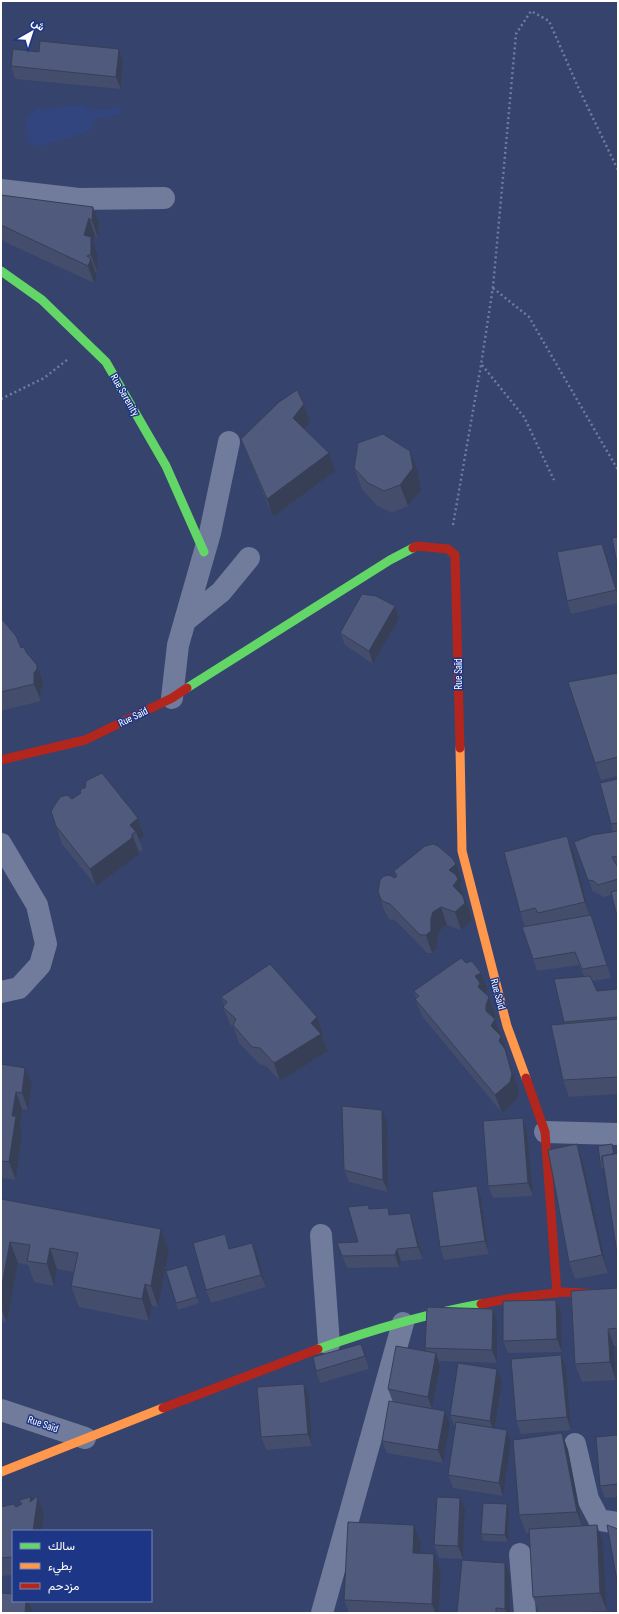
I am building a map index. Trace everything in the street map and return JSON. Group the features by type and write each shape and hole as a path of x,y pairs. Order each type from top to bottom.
{"street":[{"path":"1,190 79,199 164,198"},
{"name":"Rue Serenity","path":"1,271 42,300 106,362 166,466 204,552"},
{"path":"172,698 178,645 204,552 229,442"},
{"name":"Rue Saïd","path":"1,760 85,740 172,698 390,560 417,546 448,549 455,555 462,851 507,1026 545,1132 558,1293"},
{"path":"185,621 221,592 250,558"},
{"path":"1,844 37,905 46,944 40,966 19,988 1,992"},
{"path":"545,1132 618,1134"},
{"path":"321,1235 329,1344"},
{"path":"1,1472 329,1344 473,1305 558,1293 618,1295"},
{"path":"322,1613 403,1323"},
{"name":"Rue Saïd","path":"1,1410 85,1438"},
{"path":"575,1444 588,1499 600,1520 618,1523"},
{"path":"520,1554 525,1613"}],"path":[{"path":"448,549 481,365 492,287 516,34 531,11 549,21 578,87 618,170"},
{"path":"492,287 529,317 618,470"},
{"path":"1,399 44,378 62,363 90,346"},
{"path":"481,365 524,417 554,480"}],"water":[{"path":"83,104 91,111 120,107 122,114 94,119 92,128 84,133 38,147 28,142 26,117 38,108 49,109"}],"building":[{"path":"40,41 119,49 116,77 11,66 13,49 39,52"},
{"path":"1,195 93,207 92,221 89,218 84,235 91,237 91,254 87,256 91,259 88,266 1,225"},
{"path":"297,390 304,404 293,418 329,453 267,499 241,439 279,402"},
{"path":"383,434 410,451 413,468 400,485 384,491 368,483 354,468 358,443"},
{"path":"618,537 618,568 612,538"},
{"path":"602,544 616,590 567,601 557,552"},
{"path":"362,594 376,596 395,606 369,651 340,633"},
{"path":"1,618 16,636 21,648 24,647 26,652 37,665 37,669 34,673 34,684 1,692"},
{"path":"618,673 618,757 595,763 568,682"},
{"path":"102,773 138,818 130,825 136,832 132,834 132,838 90,869 56,826 51,811 60,797 67,795 72,799 81,793 82,788 85,788 86,781"},
{"path":"618,779 618,823 611,824 600,783"},
{"path":"618,831 618,856 612,857 618,866 618,879 598,885 594,881 588,880 574,842 592,835"},
{"path":"567,836 585,902 538,913 535,908 520,912 504,852"},
{"path":"433,844 438,846 452,858 456,864 449,870 455,874 458,879 453,886 463,896 465,903 455,912 441,907 433,912 431,918 431,931 426,935 420,935 390,904 382,901 378,892 380,880 384,876 389,875 395,878 397,876 394,871 425,846"},
{"path":"618,890 618,920 611,892"},
{"path":"591,915 607,965 582,969 575,952 533,959 522,927"},
{"path":"461,958 466,963 472,961 481,973 475,976 480,983 478,987 489,997 486,1005 486,1011 495,1019 491,1026 501,1036 499,1041 505,1049 512,1074 510,1082 495,1095 415,999 419,996 414,991"},
{"path":"270,964 317,1017 311,1023 321,1034 274,1063 260,1048 252,1047 233,1025 236,1019 223,1007 227,1002 221,997"},
{"path":"590,976 597,991 618,989 618,1017 564,1022 554,979"},
{"path":"618,1019 618,1077 563,1080 551,1025"},
{"path":"1,1064 25,1068 22,1093 16,1092 12,1116 16,1116 9,1162 1,1161"},
{"path":"342,1106 382,1110 383,1180 344,1170"},
{"path":"523,1118 528,1183 488,1186 483,1121"},
{"path":"577,1144 602,1255 569,1262 548,1150"},
{"path":"612,1144 614,1154 602,1156 602,1161 600,1162 598,1146"},
{"path":"618,1153 618,1253 617,1253 602,1156"},
{"path":"477,1186 485,1241 440,1247 432,1192"},
{"path":"1,1199 161,1229 151,1286 145,1284 142,1299 71,1286 78,1253 50,1248 47,1264 27,1261 30,1245 10,1242 1,1290"},
{"path":"368,1205 369,1209 388,1208 389,1215 410,1213 418,1247 397,1249 395,1255 342,1256 337,1243 358,1242 348,1207"},
{"path":"225,1234 229,1249 252,1243 261,1275 206,1290 193,1243"},
{"path":"187,1265 197,1297 176,1303 166,1271"},
{"path":"618,1288 618,1328 608,1329 610,1362 575,1364 571,1291"},
{"path":"556,1300 557,1339 503,1341 503,1301"},
{"path":"427,1307 493,1309 492,1350 425,1348"},
{"path":"361,1344 365,1356 316,1371 313,1357"},
{"path":"396,1346 436,1353 428,1397 388,1389"},
{"path":"561,1355 567,1417 516,1421 511,1359"},
{"path":"458,1363 497,1369 490,1421 450,1415"},
{"path":"304,1384 308,1434 261,1437 257,1387"},
{"path":"389,1401 445,1411 438,1450 382,1441"},
{"path":"456,1422 507,1430 499,1483 448,1475"},
{"path":"562,1433 577,1512 519,1515 513,1440"},
{"path":"618,1435 618,1484 600,1486 596,1437"},
{"path":"38,1496 33,1530 12,1530 12,1557 1,1558 1,1507 13,1504 16,1507 22,1504 19,1500 31,1497 30,1502"},
{"path":"437,1497 460,1498 458,1546 434,1545"},
{"path":"483,1503 507,1504 505,1535 481,1534"},
{"path":"348,1522 414,1525 413,1553 434,1554 432,1604 344,1600"},
{"path":"597,1525 600,1593 533,1597 529,1529"},
{"path":"607,1525 618,1529 618,1586"},
{"path":"462,1560 505,1563 505,1609 496,1608 496,1613 457,1613"},
{"path":"1,1593 12,1594 12,1602 26,1602 25,1613 1,1613"}],"traffic: fast":[{"path":"1,271 42,300 106,362 166,466 204,552"},
{"path":"187,688 390,560 413,548"},
{"path":"318,1349 399,1323 481,1304"}],"traffic: slow":[{"path":"460,748 462,851 507,1026 526,1078"},
{"path":"1,1472 163,1408"}],"traffic: jam":[{"path":"413,548 417,546 448,549 455,555 460,748"},
{"path":"1,760 85,740 172,698 187,688"},
{"path":"526,1078 545,1132 557,1293"},
{"path":"481,1304 512,1298 564,1292 618,1295"},
{"path":"163,1408 318,1349"}]}
